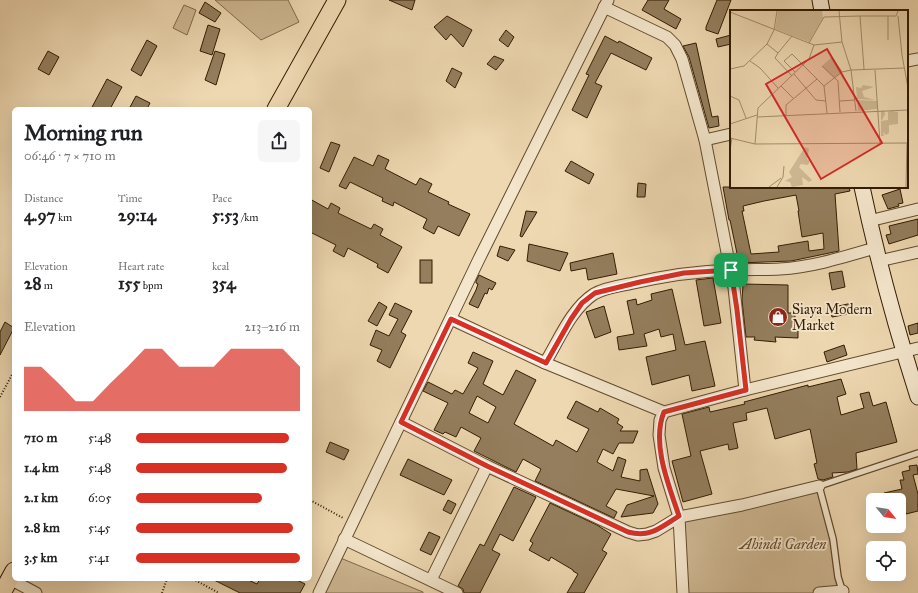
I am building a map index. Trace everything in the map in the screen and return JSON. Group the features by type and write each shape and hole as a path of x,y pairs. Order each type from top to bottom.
{"main road":[{"path":"277,107 337,0"},
{"path":"820,0 822,10"},
{"path":"862,188 877,255 903,352 918,397"}],"street":[{"path":"319,593 535,145 606,4 667,37 676,45 682,59 691,86 705,140 731,270 746,390"},
{"path":"908,61 918,59"},
{"path":"705,140 730,134"},
{"path":"869,221 918,209"},
{"path":"546,363 571,319 582,303 595,293 684,273 781,269 806,266 834,260 918,252"},
{"path":"451,319 546,363 664,412 746,390 918,348"},
{"path":"664,412 660,420 659,435 664,468 679,516 683,593"},
{"path":"401,422 487,466 628,532 638,535 656,531 679,516 742,505 819,486"},
{"path":"431,580 487,466"},
{"path":"344,539 457,593"},
{"path":"9,581 36,593"},
{"path":"819,593 843,592"}],"lane":[{"path":"843,592 838,577 833,539 819,486 918,453"}],"path":[{"path":"0,397 12,375"},
{"path":"312,501 353,524"},
{"path":"162,593 166,581"},
{"path":"197,581 219,593"}],"green space":[{"path":"215,0 288,0 299,22 261,40"},
{"path":"184,5 196,10 187,35 173,28"},
{"name":"Ahindi Garden","path":"819,486 843,591 819,593 688,593 679,517"},
{"path":"338,557 423,592 423,593 320,593"}],"building":[{"path":"389,0 415,0 412,10"},
{"path":"648,0 669,0 664,9 681,19 676,29 642,10"},
{"path":"717,0 731,0 718,34 706,30"},
{"path":"205,2 221,13 215,22 199,13"},
{"path":"447,16 472,30 463,47 451,34 446,40 434,27"},
{"path":"208,25 220,29 212,55 200,51"},
{"path":"506,30 514,37 508,47 499,40"},
{"path":"730,35 730,44 718,47 716,39"},
{"path":"605,36 618,43 619,41 652,58 646,70 611,53 595,83 602,86 587,118 572,110 589,75 586,74"},
{"path":"147,40 157,46 141,76 131,70"},
{"path":"696,43 712,117 718,116 719,126 709,128 689,57 683,46"},
{"path":"48,51 59,57 49,75 38,69"},
{"path":"215,51 225,54 216,85 205,80"},
{"path":"494,56 504,60 496,70 487,64"},
{"path":"452,68 462,73 455,88 446,81"},
{"path":"107,79 122,87 111,107 92,107"},
{"path":"136,96 150,103 148,107 130,107"},
{"path":"331,142 340,145 329,172 320,168"},
{"path":"378,155 389,160 385,169 416,185 420,178 432,184 428,192 449,202 448,204 470,214 459,236 438,226 434,234 423,228 427,219 394,202 393,206 382,201 383,198 350,182 346,189 339,186 354,157 373,166"},
{"path":"571,161 594,174 589,184 565,171"},
{"path":"638,183 646,184 645,197 637,197"},
{"path":"723,187 849,188 850,191 835,194 839,251 791,261 739,263","holes":["796,195 802,237 823,233 824,249 809,251 808,241 778,246 779,252 751,254 742,211 744,211 743,206"]},
{"path":"900,189 903,203 898,204 899,206 888,209 882,195"},
{"path":"312,200 328,209 331,203 340,208 338,213 371,229 374,224 383,229 380,235 402,247 388,273 377,267 378,264 348,248 344,257 333,251 336,245 312,233"},
{"path":"526,211 537,212 522,237 520,236"},
{"path":"918,219 918,235 889,244 886,235 891,234 889,226"},
{"path":"529,244 568,253 560,271 527,261"},
{"path":"500,246 515,250 508,261 497,256"},
{"path":"613,253 617,274 588,280 586,268 571,271 570,263"},
{"path":"420,260 432,260 432,283 420,283"},
{"path":"842,271 845,287 832,290 829,273"},
{"path":"479,275 496,283 492,290 489,288 487,294 485,293 478,308 469,304 476,290 478,284 476,281"},
{"path":"713,278 721,323 704,326 696,280"},
{"path":"743,284 788,285 788,313 795,313 795,327 798,327 798,338 775,337 776,342 754,340 755,337 746,337 742,300"},
{"path":"672,289 685,345 705,341 715,386 692,391 689,375 652,385 646,357 676,350 673,334 661,337 659,329 644,334 647,346 619,350 617,337 634,334 627,301 636,299 637,305 652,300 651,294"},
{"path":"379,302 387,307 377,326 368,321"},
{"path":"395,303 412,311 401,332 406,335 390,368 377,361 382,350 370,345 376,330 389,336 398,319 389,315"},
{"path":"852,303 854,313 832,317 830,308"},
{"path":"604,306 611,332 595,338 586,312"},
{"path":"5,322 12,327 12,332 0,355 0,332"},
{"path":"918,323 918,333 910,335 908,326"},
{"path":"844,345 847,355 827,362 824,352"},
{"path":"473,352 493,361 483,384 503,395 516,370 536,380 514,424 553,446 556,440 577,452 589,429 567,418 576,401 598,412 600,408 619,419 617,423 623,427 620,431 638,431 633,443 619,443 613,454 603,449 597,462 613,471 618,457 626,460 621,477 640,481 640,470 647,469 658,504 653,513 621,517 627,505 654,496 616,489 606,506 617,512 614,518 535,481 541,469 523,459 516,472 474,451 481,438 461,427 456,437 445,432 443,434 434,430 448,403 423,391 428,382 452,394 455,390 463,394 478,368 468,363","holes":["477,396 496,407 488,423 469,413"]},
{"path":"841,379 846,394 837,397 841,415 864,408 860,394 869,392 873,406 886,402 897,442 856,453 857,469 848,472 832,473 833,477 823,480 818,479 814,464 817,463 810,429 775,439 767,408 746,413 747,420 733,423 738,448 729,450 728,444 700,451 712,494 683,502 672,461 691,456 682,414 709,407 710,412 745,404 744,402 808,385 808,387"},
{"path":"330,442 349,450 344,460 326,452"},
{"path":"408,459 452,480 444,495 400,475"},
{"path":"917,465 918,474 913,475 918,494 918,511 906,514 906,493 884,493 902,489 900,480 904,480 902,472 910,470 909,466"},
{"path":"514,487 536,497 513,541 500,534 492,550 500,554 480,593 464,593 463,589 458,586 480,544 484,546"},
{"path":"448,500 456,504 451,514 443,510"},
{"path":"550,503 597,525 611,534 602,550 607,553 584,593 567,593 578,574 573,570 551,557 549,561 529,550 533,543 530,541"},
{"path":"429,532 440,537 431,555 420,550"},
{"path":"216,581 250,581 257,584 259,581 299,581 305,584 300,593 240,593"}],"place":[{"name":"Siaya Modern Market","path":"778,317"}],"route":[{"path":"731,270 746,390 664,412 660,420 659,435 664,468 679,516 656,531 638,535 628,532 487,466 401,422 451,319 546,363 571,319 582,303 595,293 684,273 731,270"}]}
